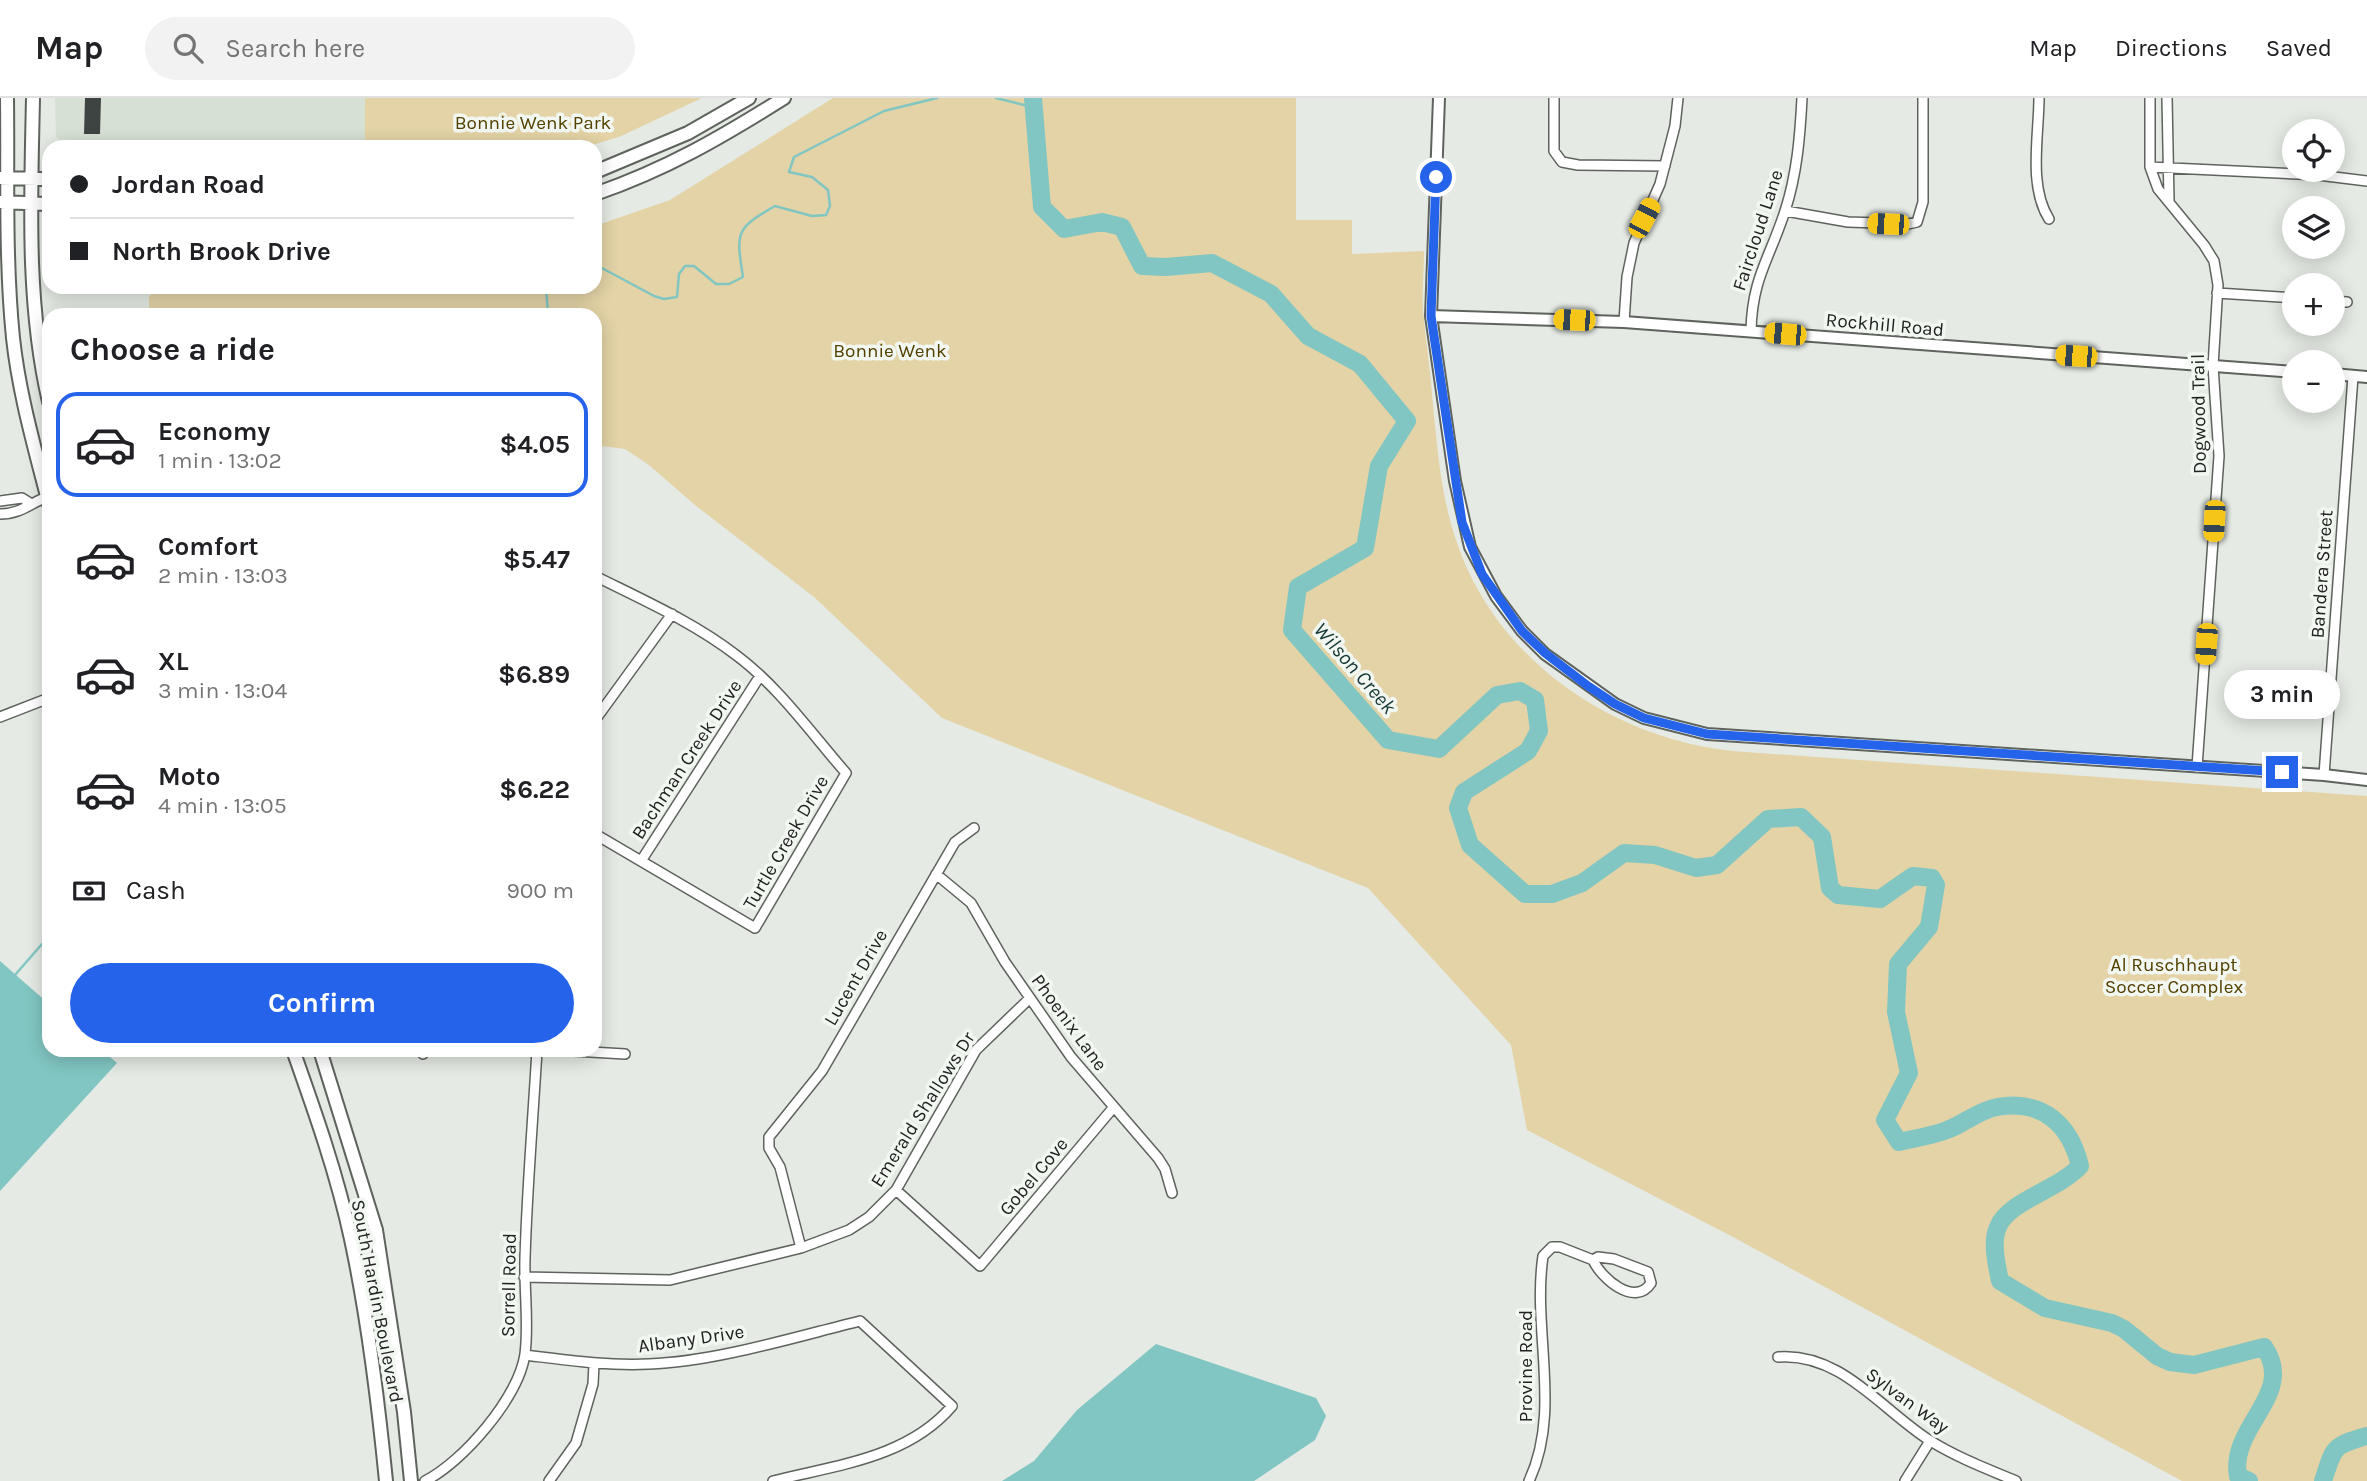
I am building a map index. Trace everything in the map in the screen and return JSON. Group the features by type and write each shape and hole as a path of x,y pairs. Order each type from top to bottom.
{"main road":[{"path":"7,98 4,202 13,340 26,417 42,477"},
{"path":"33,98 32,204 36,314 42,355"},
{"path":"602,169 688,133 749,98"},
{"path":"602,191 698,151 784,98"},
{"path":"4,178 42,179"},
{"path":"4,202 42,204"},
{"name":"South Hardin Boulevard","path":"296,1057 320,1125 351,1237 367,1325 386,1481"},
{"name":"South Hardin Boulevard","path":"322,1057 376,1230 404,1412 411,1481"}],"street":[{"path":"1439,98 1431,316 1462,522 1482,574 1522,631 1545,653 1615,704 1665,725 1707,734 2367,780"},
{"path":"1555,98 1554,151 1562,162 1578,165 1665,166"},
{"path":"1624,322 1627,276 1634,243 1665,166 1675,126 1678,98"},
{"name":"Faircloud Lane","path":"1751,331 1755,285 1786,211 1798,153 1802,98"},
{"path":"1786,211 1848,222 1908,225 1917,222 1923,202 1923,98"},
{"path":"2039,98 2038,191 2042,208 2049,219"},
{"name":"Dogwood Trail","path":"2150,98 2150,167 2158,189 2214,261 2217,293 2213,366 2219,456 2197,767"},
{"path":"2166,98 2169,202"},
{"path":"2150,167 2318,175 2367,181"},
{"path":"2217,293 2282,297"},
{"name":"Rockhill Road","path":"1431,316 1624,322 2282,371"},
{"path":"2345,375 2367,377"},
{"name":"Bandera Street","path":"2324,775 2353,376"},
{"path":"0,500 22,498 30,503"},
{"path":"0,514 15,514 26,509 30,503 42,500"},
{"path":"602,579 672,614 736,655 760,676"},
{"path":"602,710 672,614"},
{"name":"Turtle Creek Drive","path":"641,861 755,928 846,773 760,676"},
{"name":"Bachman Creek Drive","path":"641,861 760,676"},
{"path":"0,717 42,701"},
{"name":"Lucent Drive","path":"801,1248 785,1182 768,1144 769,1137 822,1071 955,842 974,828"},
{"path":"602,838 641,861"},
{"name":"Phoenix Lane","path":"936,874 971,903 1030,998 1071,1057 1158,1158 1165,1169 1172,1193"},
{"name":"Emerald Shallows Dr","path":"524,1277 670,1280 801,1248 835,1237 860,1224 896,1190 976,1050 1030,998"},
{"path":"602,1053 625,1054"},
{"name":"Sorrell Road","path":"425,1481 470,1445 498,1414 513,1391 525,1355 524,1277 537,1057"},
{"name":"Gobel Cove","path":"896,1190 980,1266 1113,1108"},
{"name":"Provine Road","path":"1530,1481 1542,1440 1543,1256 1548,1250 1560,1247 1593,1260"},
{"path":"1605,1257 1642,1269 1648,1272 1651,1283 1644,1291 1638,1292 1617,1287 1603,1276 1593,1260 1605,1257"},
{"name":"Albany Drive","path":"525,1355 594,1364 651,1364 726,1353 860,1321 953,1406 917,1437 883,1454 774,1481"},
{"name":"Sylvan Way","path":"1778,1357 1796,1355 1846,1377 1930,1441 2016,1481"},
{"path":"549,1481 576,1443 593,1384 594,1364"},
{"path":"1905,1481 1930,1441"}],"shaded area":[{"path":"55,98 365,98 365,140 59,140 56,137"}],"green space":[{"name":"Bonnie Wenk Park","path":"365,98 702,98 619,137 602,142 365,140"},
{"path":"833,98 1296,98 1296,220 1352,220 1352,254 1424,251 1423,310 1440,468 1456,540 1474,583 1499,621 1529,656 1563,685 1602,710 1643,729 1687,743 1732,751 2367,796 2367,1481 2182,1481 1733,1237 1527,1130 1511,1045 1368,888 942,718 814,597 695,505 649,465 625,449 602,446 602,308 149,308 151,294 602,294 602,224 670,200"}],"water":[{"path":"0,961 42,998 42,1057 110,1057 117,1063 0,1191"},
{"path":"1156,1344 1316,1398 1326,1416 1315,1440 1254,1481 1002,1481 1034,1461 1077,1410"}],"building":[{"path":"85,98 101,98 100,134 84,134"}],"waterway":[{"path":"602,268 664,299 677,297 679,274 685,266 694,266 716,284 729,284 743,277 739,250 741,233 752,220 775,206 812,216 826,215 830,206 828,190 812,177 789,172 794,157 884,111 937,98"},
{"path":"996,98 1036,108"},
{"name":"Wilson Creek","path":"1033,98 1042,207 1064,229 1102,222 1122,227 1142,266 1212,263 1271,294 1308,336 1360,364 1407,421 1379,466 1365,548 1298,587 1292,630 1388,740 1439,749 1497,695 1520,691 1535,700 1539,731 1528,751 1464,792 1458,808 1470,845 1525,894 1552,894 1582,883 1624,853 1655,855 1696,868 1717,865 1768,819 1801,817 1822,837 1830,888 1838,895 1880,899 1913,876 1932,878 1936,885 1929,927 1898,964 1896,1012 1909,1073 1885,1120 1899,1142 1941,1132 1997,1107 2028,1107 2052,1118 2069,1138 2080,1166 2003,1218 1995,1240 2000,1281 2045,1308 2112,1323 2124,1329 2157,1356 2170,1362 2194,1365 2264,1347 2272,1364 2273,1380 2268,1395 2243,1441 2238,1458 2238,1476 2249,1481"},
{"path":"546,294 548,308"},
{"path":"15,975 42,944"},
{"name":"Wilson Creek","path":"2323,1481 2329,1461 2336,1450 2346,1443 2367,1436"}],"route":[{"path":"1436,177 1431,316 1462,522 1482,574 1522,631 1545,653 1588,686 1615,704 1644,718 1707,734 2282,772"}],"park label":[{"name":"Bonnie Wenk","path":"890,350"},
{"name":"Al Ruschhaupt Soccer Complex","path":"2174,975"}]}
